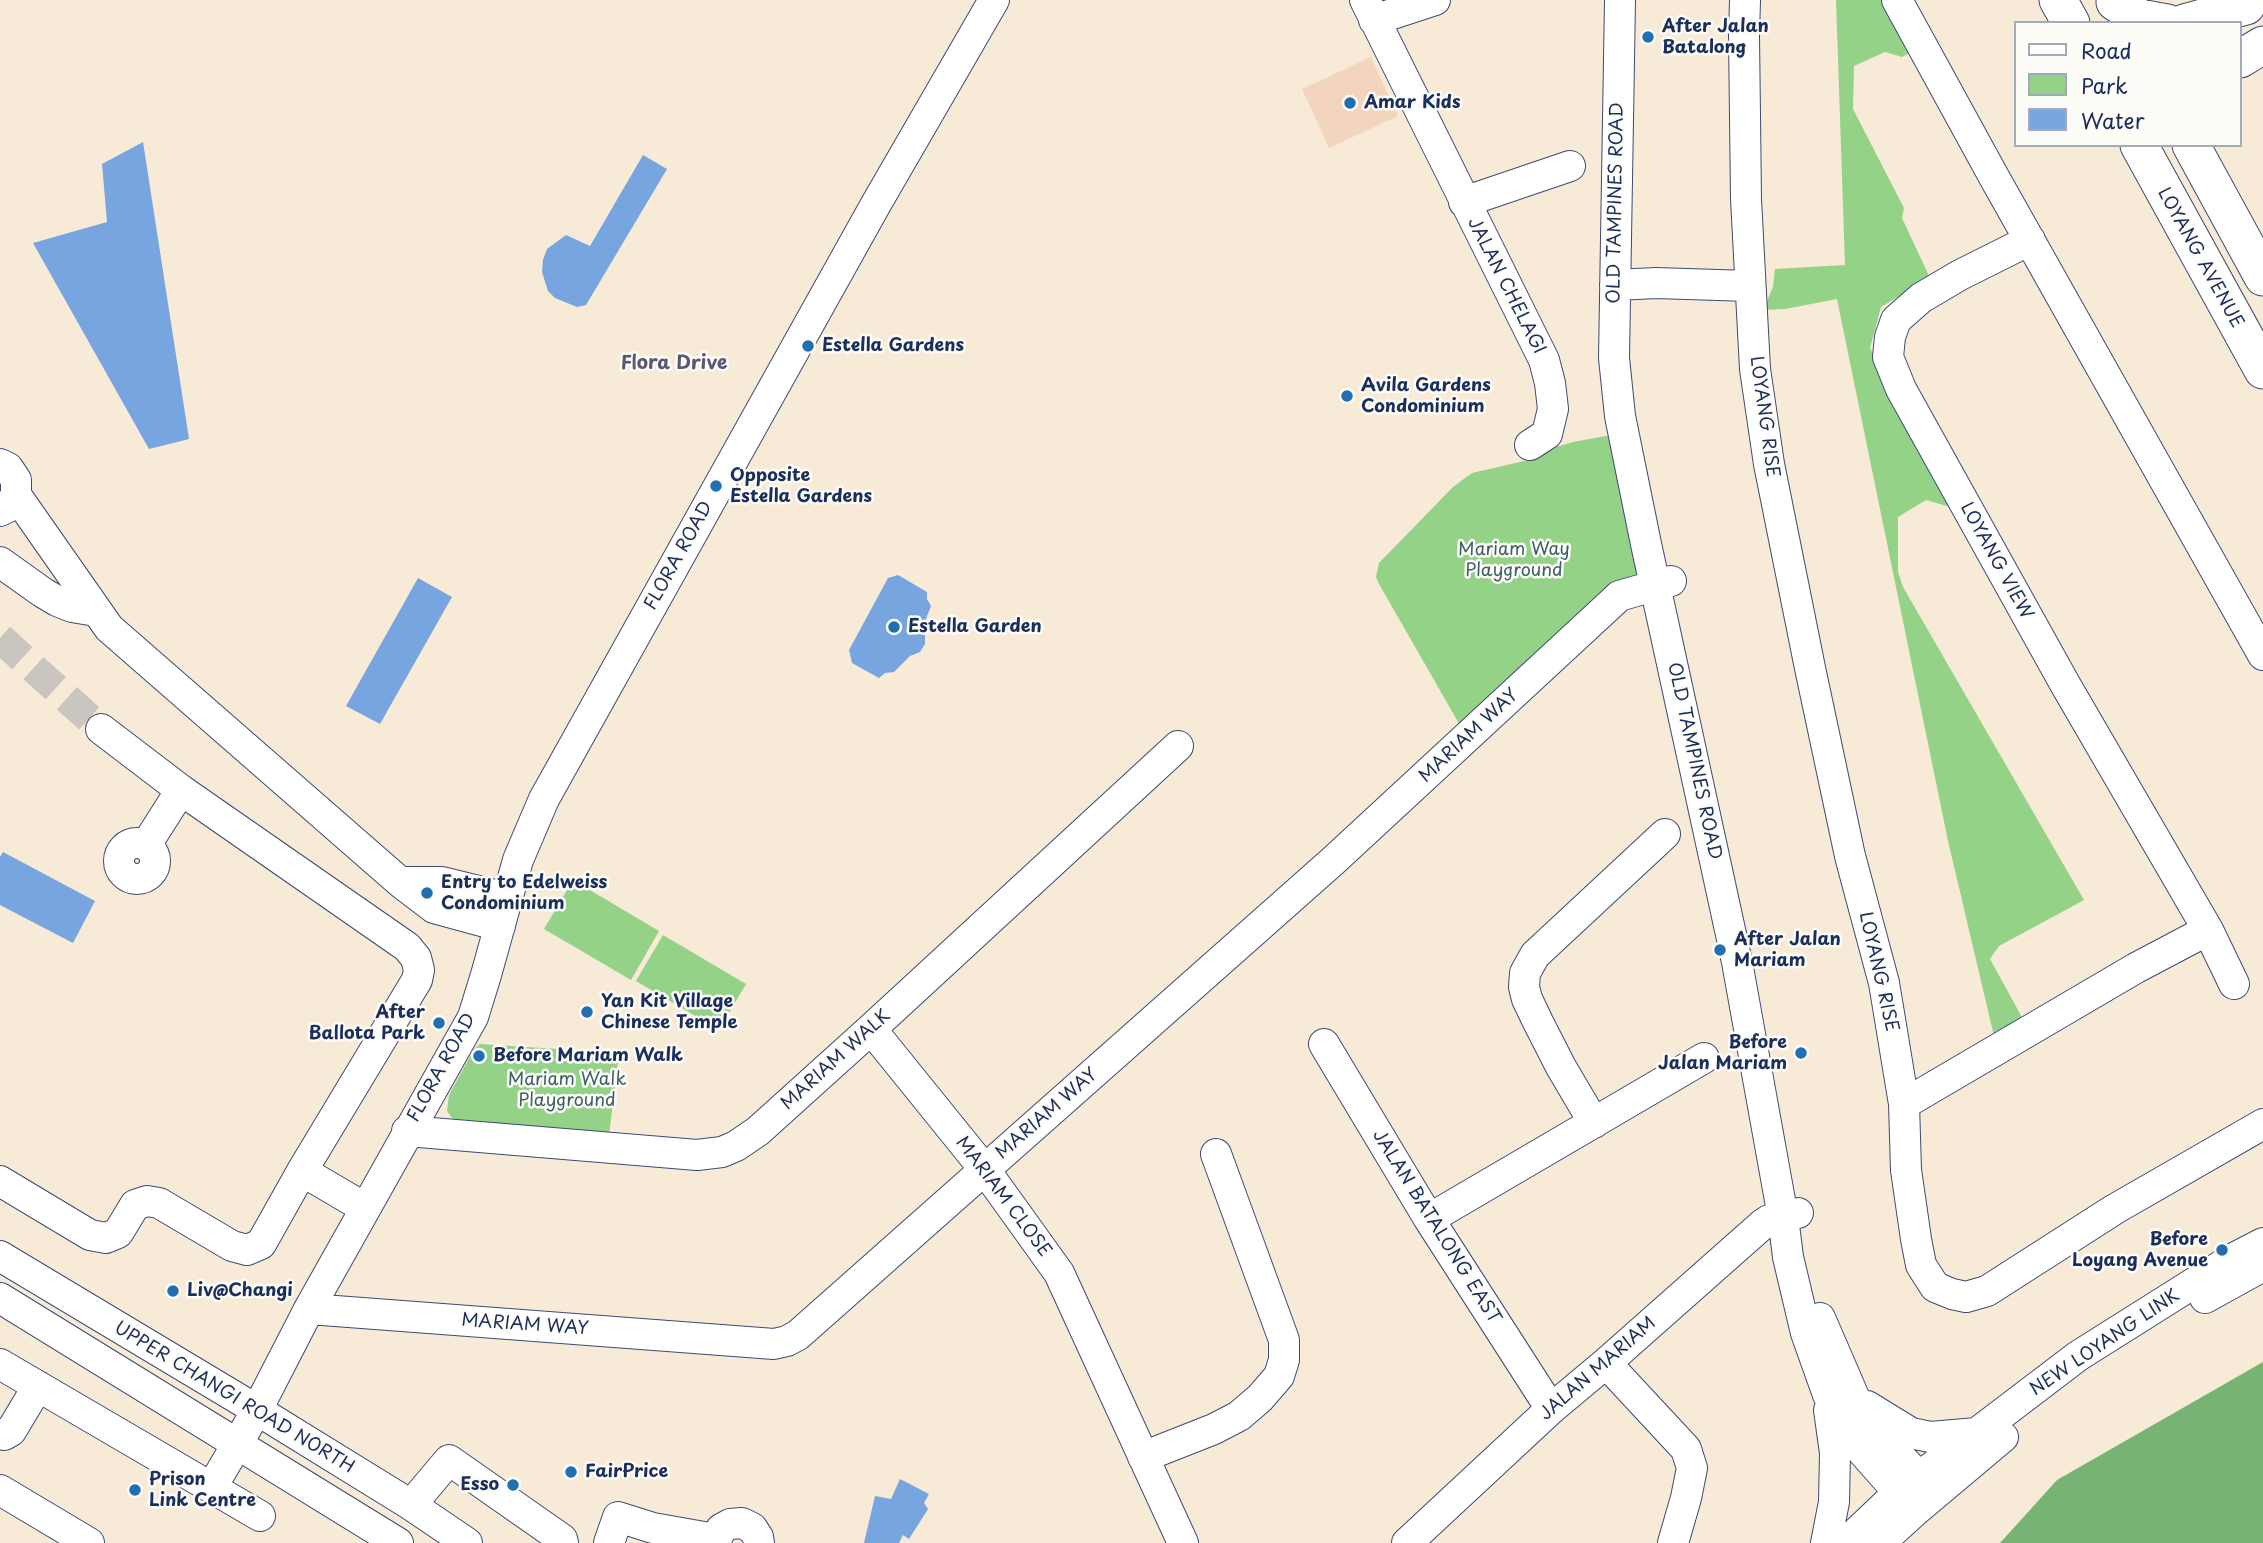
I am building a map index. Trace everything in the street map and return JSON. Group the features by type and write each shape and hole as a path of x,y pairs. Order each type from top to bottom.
{"main road":[{"path":"2058,0 2070,21"},
{"path":"2119,8 2140,18 2156,21"},
{"path":"2193,21 2240,10"},
{"path":"2242,58 2263,45"},
{"name":"LOYANG AVENUE","path":"2140,147 2263,370"},
{"path":"2196,152 2263,277"}],"street":[{"name":"JALAN CHELAGI","path":"1435,0 1370,10 1544,360 1553,409 1546,434 1530,444"},
{"name":"OLD TAMPINES ROAD","path":"1620,0 1623,285"},
{"name":"OLD TAMPINES ROAD","path":"1638,0 1623,285 1614,358 1615,384 1663,583 1791,1215 1841,1397 1877,1432 1916,1494"},
{"name":"LOYANG RISE","path":"1745,0 1749,286 1755,369 1769,464 1850,856 1884,983 1904,1104 1906,1170 1921,1265 1935,1287 1966,1297 1986,1291 2115,1209 2263,1124"},
{"path":"1897,0 1975,144 2263,655"},
{"name":"FLORA ROAD","path":"407,1131 472,1017 518,860 544,799 985,3"},
{"name":"JALAN CHELAGI","path":"1464,202 1570,166"},
{"name":"LOYANG VIEW","path":"2030,240 1959,275 1921,298 1896,320 1890,337 1888,357 1901,389 2058,672 2208,930 2234,984"},
{"path":"1623,285 1656,283 1749,286"},
{"path":"0,464 8,468 16,480 8,503 109,628 400,882 442,882 503,912"},
{"path":"0,562 57,601 96,611"},
{"name":"MARIAM WAY","path":"309,1309 760,1343 787,1342 1333,861 1619,596 1663,583"},
{"path":"0,1181 90,1235 106,1238 118,1233 135,1205 147,1202 159,1203 232,1245 247,1250 261,1244 302,1171 411,993 419,970 416,958 407,947 181,790 101,729"},
{"name":"MARIAM WALK","path":"407,1131 697,1155 722,1152 736,1146 758,1131 871,1029 1178,746"},
{"path":"146,845 181,790"},
{"path":"1594,1123 1561,1067 1527,999 1525,973 1535,955 1665,834"},
{"path":"1904,1104 2136,968 2208,930"},
{"name":"MARIAM CLOSE","path":"871,1029 985,1170 1059,1273 1183,1543"},
{"name":"JALAN BATALONG EAST","path":"1324,1044 1429,1219 1551,1409"},
{"path":"1429,1219 1704,1058"},
{"path":"212,1487 257,1410 407,1131"},
{"path":"1143,1457 1214,1429 1239,1416 1260,1398 1279,1376 1284,1360 1284,1340 1216,1154"},
{"path":"302,1171 365,1208"},
{"name":"JALAN MARIAM","path":"1407,1543 1551,1409 1763,1224 1791,1215"},
{"name":"NEW LOYANG LINK","path":"1916,1494 1977,1433 2078,1356 2232,1259 2263,1243"},
{"name":"UPPER CHANGI ROAD NORTH","path":"0,1256 257,1410 411,1505 467,1543"},
{"name":"NEW LOYANG LINK","path":"1916,1494 1990,1447 2091,1369 2192,1304 2263,1266"},
{"name":"UPPER CHANGI ROAD NORTH","path":"0,1298 398,1543"},
{"path":"1605,1363 1686,1449 1692,1468 1673,1543"},
{"path":"0,1364 260,1516"},
{"path":"0,1434 11,1431 38,1386"},
{"path":"1826,1543 1834,1502 1835,1453 1841,1397 1911,1433 1930,1437 1977,1433"},
{"path":"411,1505 449,1460 562,1539 563,1543"},
{"path":"0,1490 89,1543"},
{"path":"1849,1543 1857,1532 1916,1494"},
{"path":"1880,1543 1916,1494"},
{"path":"609,1543 618,1517 653,1528 715,1541 721,1529 730,1524 742,1523 752,1528 759,1543"}],"shaded area":[{"name":"Amar Kids","path":"1371,57 1398,116 1329,148 1302,89"}],"green space":[{"path":"1836,0 1882,0 1911,52 1902,57 1885,52 1854,66 1853,109 1904,208 1902,218 1930,278 1881,307 1870,348 1957,509 1926,500 1898,517 1898,572 1903,587 2084,900 1999,946 1990,959 2024,1021 1994,1036 1948,841 1837,299 1785,309 1763,310 1773,287 1775,269 1845,265"},
{"name":"Mariam Way Playground","path":"1611,435 1645,585 1465,734 1379,584 1376,577 1379,563 1453,487 1472,473 1533,459 1573,442"},
{"path":"573,880 659,931 631,980 544,929"},
{"path":"663,935 746,984 719,1030 636,981"},
{"name":"Mariam Walk Playground","path":"480,1044 619,1053 609,1135 459,1122 452,1118 447,1111 449,1095 474,1049"},
{"path":"2263,1362 2263,1543 2000,1543 2057,1480"}],"water":[{"path":"143,142 189,439 149,449 33,243 107,222 102,164"},
{"path":"643,155 667,169 586,305 577,307 555,298 548,291 542,272 547,249 566,235 590,246"},
{"name":"Estella Garden","path":"898,575 927,592 931,606 925,621 925,644 920,652 910,656 894,672 885,673 879,678 852,663 849,650 888,578"},
{"path":"418,578 452,597 380,724 346,706"},
{"path":"3,852 95,901 73,943 0,905 0,857"},
{"path":"900,1479 929,1494 924,1503 928,1509 909,1539 903,1535 899,1543 864,1543 875,1496 891,1499"}],"tunnel":[{"path":"0,638 101,729"}],"place":[{"name":"After Jalan Batalong","path":"1648,37"},
{"name":"Amar Kids","path":"1350,103"},
{"name":"Estella Gardens","path":"808,346"},
{"name":"Avila Gardens Condominium","path":"1347,396"},
{"name":"Opposite Estella Gardens","path":"716,486"},
{"name":"Estella Garden","path":"894,627"},
{"name":"Entry to Edelweiss Condominium","path":"427,893"},
{"name":"After Jalan Mariam","path":"1720,950"},
{"name":"Yan Kit Village Chinese Temple","path":"587,1012"},
{"name":"After Ballota Park","path":"439,1023"},
{"name":"Before Jalan Mariam","path":"1801,1053"},
{"name":"Before Mariam Walk","path":"479,1056"},
{"name":"Before Loyang Avenue","path":"2222,1250"},
{"name":"Liv@Changi","path":"173,1291"},
{"name":"FairPrice","path":"571,1472"},
{"name":"Esso","path":"513,1485"},
{"name":"Prison Link Centre","path":"135,1490"}],"district":[{"name":"Flora Drive","path":"674,364"}]}
